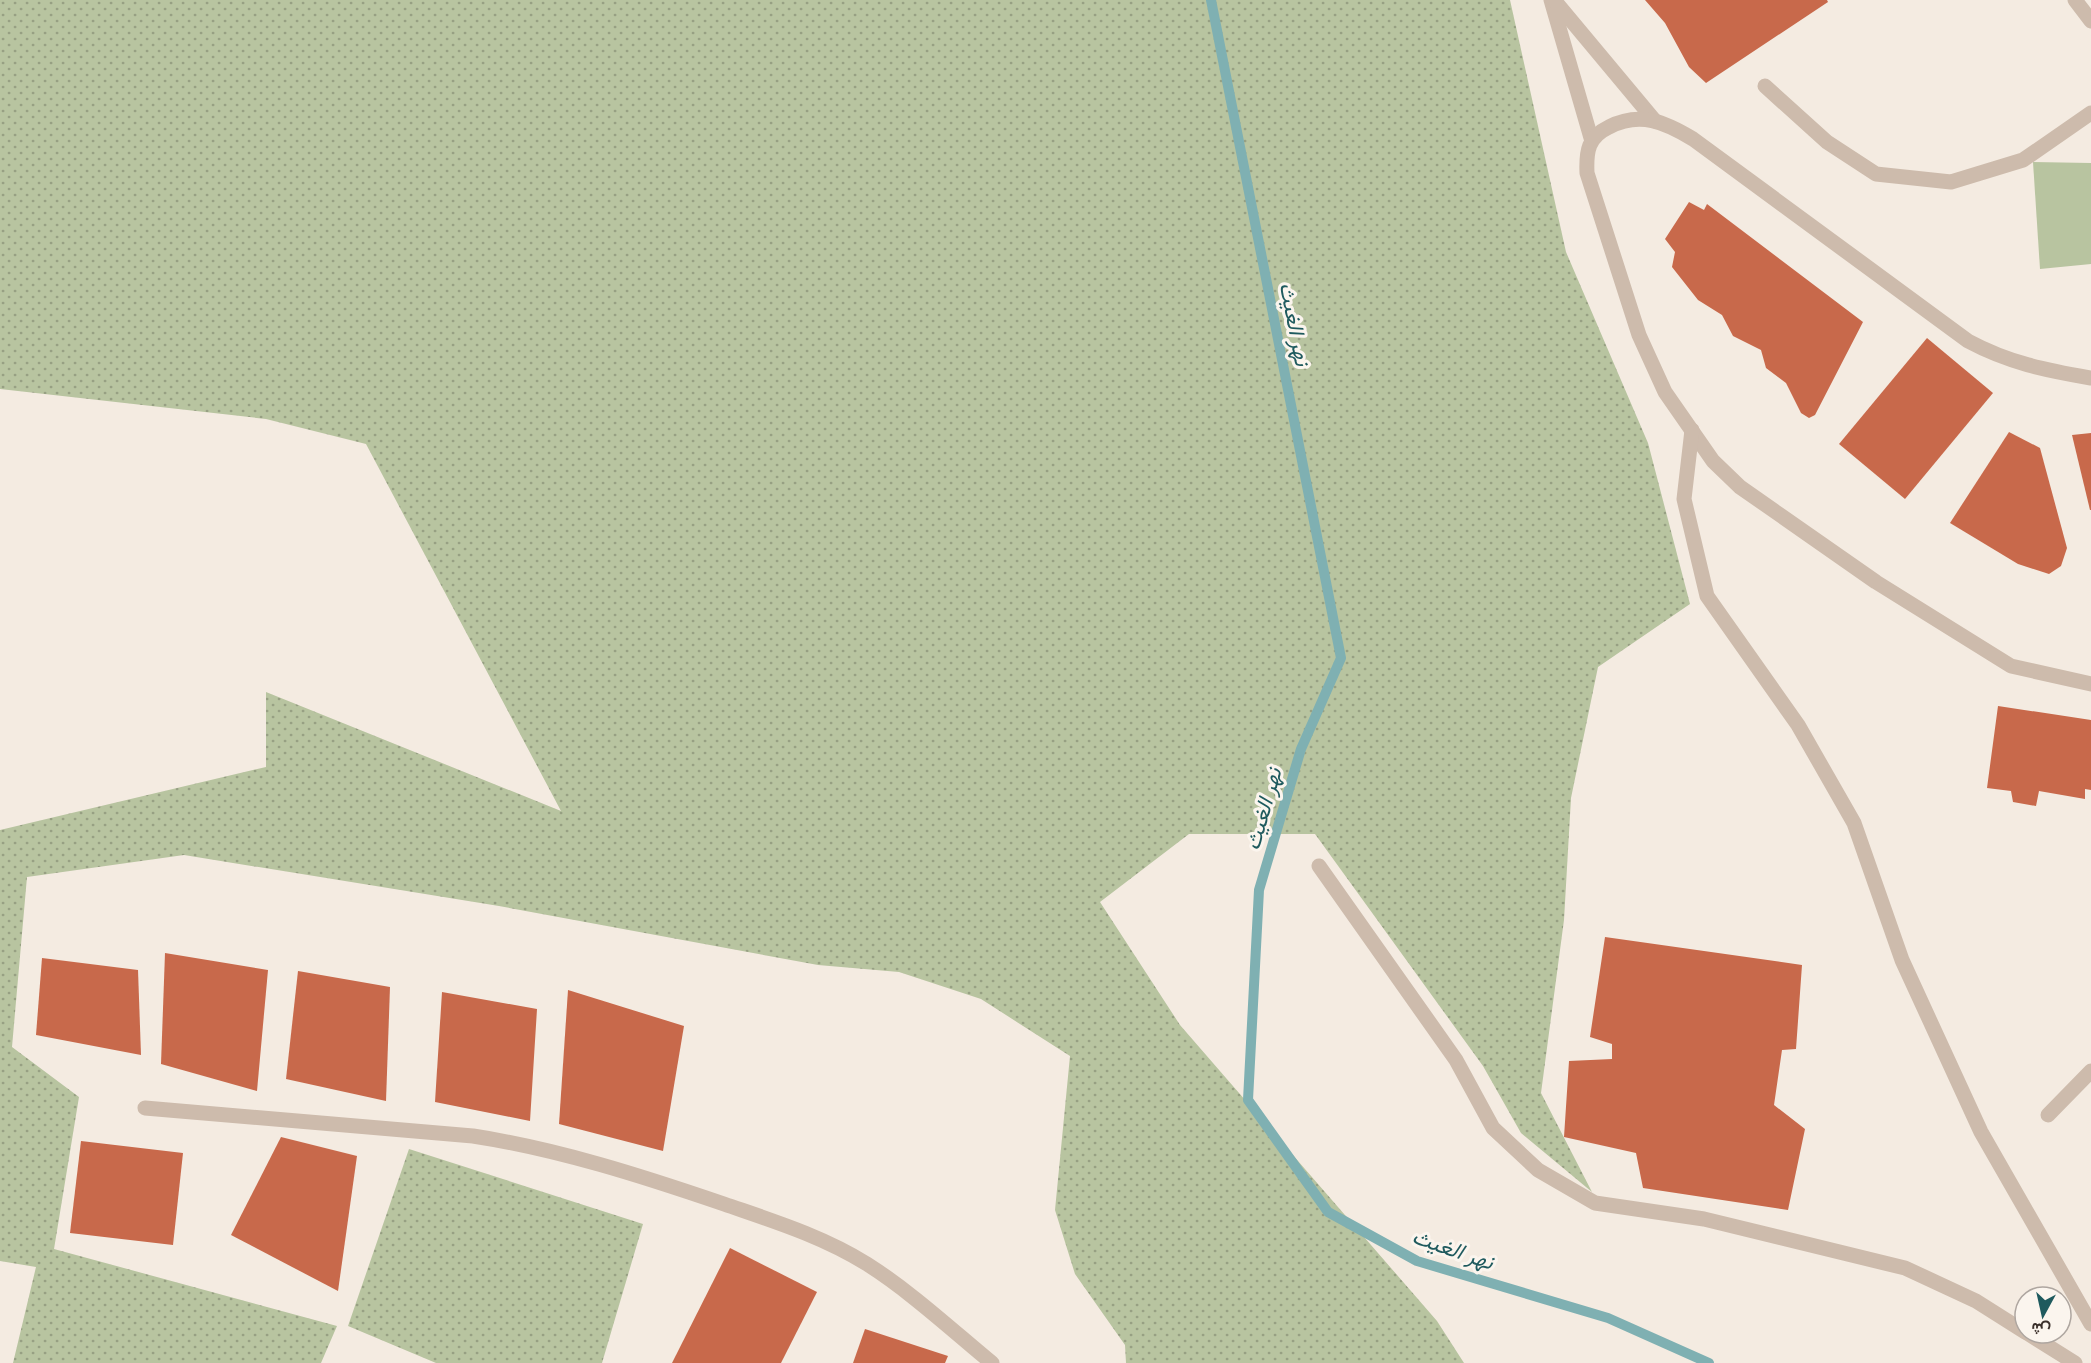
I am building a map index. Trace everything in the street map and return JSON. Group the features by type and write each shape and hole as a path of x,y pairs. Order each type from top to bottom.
{"street":[{"path":"1552,0 1655,121"},
{"path":"1552,0 1591,138"},
{"path":"2074,0 2091,21"},
{"path":"1765,86 1827,142 1876,174 1951,182 2023,160 2091,113"},
{"path":"2091,378 2036,369 2007,360 1968,341 1693,139 1668,124 1632,117 1606,128 1591,138 1587,148 1587,173 1638,335 1665,392 1713,461 1740,487 1876,582 1970,642 2011,666 2091,684"},
{"path":"1692,430 1684,499 1707,596 1798,725 1854,823 1902,960 1981,1132 2091,1324"},
{"path":"1319,866 1456,1060 1493,1128 1538,1170 1595,1203 1704,1220 1905,1268 1976,1301 2013,1324"},
{"path":"2048,1116 2091,1071"},
{"path":"145,1108 473,1136 509,1142 618,1170 773,1220 867,1264 993,1363"},
{"path":"2047,1345 2075,1363"}],"green space":[{"path":"0,0 1510,0 1566,252 1648,443 1690,604 1598,667 1571,798 1564,920 1541,1093 1592,1192 1521,1133 1483,1066 1315,834 1189,834 1100,902 1180,1025 1437,1321 1464,1363 1126,1363 1125,1345 1075,1274 1055,1210 1070,1056 981,999 899,972 818,965 499,906 184,855 27,877 12,1047 79,1097 54,1249 337,1326 321,1363 13,1363 36,1267 0,1261 0,830 266,767 266,692 561,811 366,444 266,419 0,389"},
{"path":"2033,162 2091,163 2091,264 2040,269"},
{"path":"409,1149 643,1224 602,1363 436,1363 348,1326"}],"building":[{"path":"1645,0 1827,0 1828,2 1706,83 1689,67 1665,23"},
{"path":"1689,202 1704,210 1707,204 1863,322 1815,415 1809,418 1801,413 1786,383 1766,368 1761,350 1733,336 1722,315 1698,300 1672,267 1675,252 1665,239"},
{"path":"1927,338 1993,393 1905,499 1839,444"},
{"path":"2009,432 2040,448 2067,548 2061,566 2049,574 2018,564 1950,523"},
{"path":"2091,433 2091,510 2090,510 2072,435"},
{"path":"1998,706 2091,720 2091,790 2085,789 2085,799 2039,791 2036,806 2013,802 2011,791 1987,788"},
{"path":"1605,937 1802,965 1796,1049 1782,1050 1774,1105 1805,1129 1788,1210 1643,1188 1636,1153 1564,1137 1569,1061 1612,1059 1612,1044 1590,1037"},
{"path":"165,953 268,970 257,1091 161,1064"},
{"path":"42,958 138,970 141,1055 36,1035"},
{"path":"298,971 390,987 386,1101 286,1079"},
{"path":"568,990 684,1026 663,1151 559,1124"},
{"path":"442,992 537,1009 530,1121 435,1102"},
{"path":"281,1137 357,1156 338,1291 231,1235"},
{"path":"81,1141 183,1153 173,1245 70,1233"},
{"path":"730,1248 817,1292 781,1363 672,1363"},
{"path":"865,1329 948,1356 945,1363 853,1363"}],"waterway":[{"name":"نهر الغيث","path":"1211,0 1341,658 1301,749 1259,890 1248,1100 1328,1212 1417,1261 1608,1318 1709,1363"}]}
